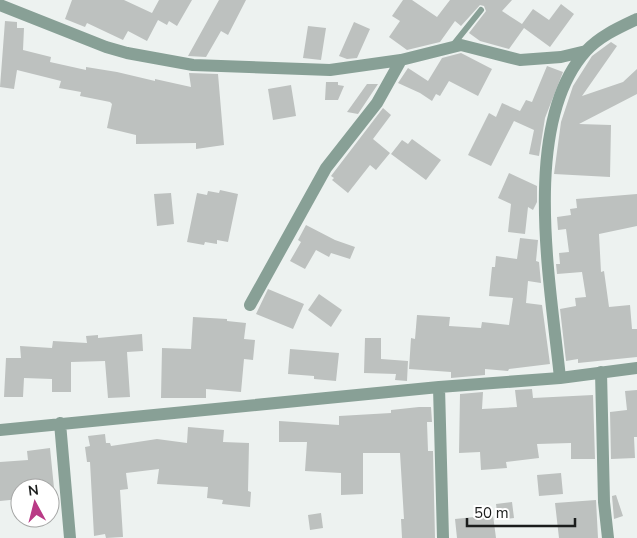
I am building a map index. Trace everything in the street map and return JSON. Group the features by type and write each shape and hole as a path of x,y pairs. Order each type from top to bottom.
{"street":[{"path":"0,5 106,47 127,53 193,65 330,70 401,60 452,46 473,46 520,60 561,57 586,51"},
{"path":"560,378 546,233 545,199 548,161 558,100 572,71 586,51 608,33 637,19"},
{"path":"250,305 326,168 377,103 401,60"},
{"path":"0,430 439,387 560,378 637,368"},
{"path":"601,372 604,502 608,538"},
{"path":"439,387 442,538"},
{"path":"60,423 70,538"}],"lane":[{"path":"452,46 481,10"}],"building":[{"path":"72,0 124,0 152,13 159,0 192,0 177,26 169,21 167,25 158,20 147,41 128,31 123,40 87,23 85,27 65,19"},
{"path":"219,0 246,0 228,35 221,31 206,57 188,56"},
{"path":"403,0 412,0 437,17 450,0 512,0 502,11 522,24 533,9 549,20 561,4 574,14 550,47 524,28 509,49 480,41 469,33 486,11 484,6 480,5 461,26 455,21 440,42 407,50 389,37 400,21 392,16"},
{"path":"5,21 17,22 17,28 24,28 23,50 51,57 50,62 86,70 86,67 117,72 191,87 189,73 218,74 224,145 196,149 196,143 136,144 136,135 107,128 112,104 110,102 80,96 81,92 59,88 61,81 17,70 14,89 0,87"},
{"path":"354,22 370,29 357,58 347,59 339,56"},
{"path":"308,26 326,28 321,60 303,58"},
{"path":"611,42 617,46 582,96 623,82 637,69 637,94 579,124 611,125 610,177 554,174 561,122 573,86 592,56"},
{"path":"461,53 492,69 478,96 449,81 440,96 436,94 432,101 398,83 408,68 428,81 442,58"},
{"path":"547,66 563,72 545,118 539,156 529,154 534,130 514,121 491,166 468,155 489,113 496,117 502,103 520,111 526,100 532,102"},
{"path":"326,82 338,82 338,85 344,86 338,100 325,100"},
{"path":"367,84 378,84 358,114 347,112"},
{"path":"291,85 296,116 273,120 268,89"},
{"path":"383,108 391,115 373,139 390,153 376,170 370,165 348,193 332,180 334,178 331,176"},
{"path":"412,139 441,160 426,180 391,154 402,140 408,144"},
{"path":"509,173 537,186 537,202 533,210 528,207 525,234 508,232 511,204 498,198"},
{"path":"220,190 238,194 228,242 217,240 217,244 205,242 204,245 187,242 197,193 207,195 208,191 219,193"},
{"path":"171,193 174,224 157,226 154,194"},
{"path":"637,194 637,226 599,234 601,272 604,271 609,307 630,305 632,329 637,329 637,357 578,363 578,359 566,361 560,309 576,306 575,298 586,297 582,272 557,274 556,264 560,264 559,253 569,252 566,229 558,230 557,217 571,215 570,209 577,208 576,199"},
{"path":"306,225 335,240 355,247 350,259 331,253 329,257 316,250 305,269 290,261 301,242 298,240"},
{"path":"520,238 538,240 536,261 539,262 541,283 528,281 526,303 542,305 550,364 509,369 508,371 485,369 485,375 451,378 451,372 409,369 411,338 415,339 417,315 450,317 449,326 481,328 482,322 509,325 513,298 489,296 492,267 495,267 496,256 517,259"},
{"path":"268,289 304,304 293,329 256,314"},
{"path":"319,294 342,310 331,327 308,310"},
{"path":"193,317 227,319 227,321 246,323 244,339 255,340 253,360 244,359 241,392 206,389 206,398 161,398 162,348 191,349"},
{"path":"142,334 143,351 127,352 130,397 108,398 105,361 71,362 71,392 52,392 52,379 24,378 23,397 4,397 6,358 21,358 20,346 52,348 53,341 87,343 86,336 98,335 98,338"},
{"path":"365,338 381,338 381,359 408,361 407,381 395,380 396,374 364,373"},
{"path":"290,349 339,353 336,381 314,379 314,376 288,374"},
{"path":"532,389 533,398 593,395 595,459 571,459 571,443 537,444 539,458 506,462 507,468 481,470 480,452 459,453 460,394 483,392 482,409 517,407 515,390"},
{"path":"637,390 637,437 634,437 635,458 611,459 610,412 627,410 625,391"},
{"path":"431,407 432,422 427,422 428,451 433,451 435,538 402,538 401,519 404,519 400,453 363,453 363,494 341,495 341,473 305,471 307,442 279,442 279,421 339,425 339,416 391,413 391,410"},
{"path":"188,427 224,430 223,442 249,443 248,491 251,492 250,507 222,504 223,500 207,498 208,487 157,484 159,469 126,473 128,489 120,490 123,537 106,538 105,534 94,536 90,462 87,462 85,447 90,446 88,436 105,434 106,443 110,443 111,446 157,439 187,443"},
{"path":"50,448 53,478 10,478 10,500 0,501 0,462 28,460 27,451"},
{"path":"561,473 563,494 539,496 537,475"},
{"path":"616,495 623,516 614,519 612,496"},
{"path":"596,500 598,538 559,538 555,503"},
{"path":"512,502 514,518 498,520 496,504"},
{"path":"321,513 323,528 310,530 308,515"},
{"path":"493,515 496,538 457,538 455,519"}]}
